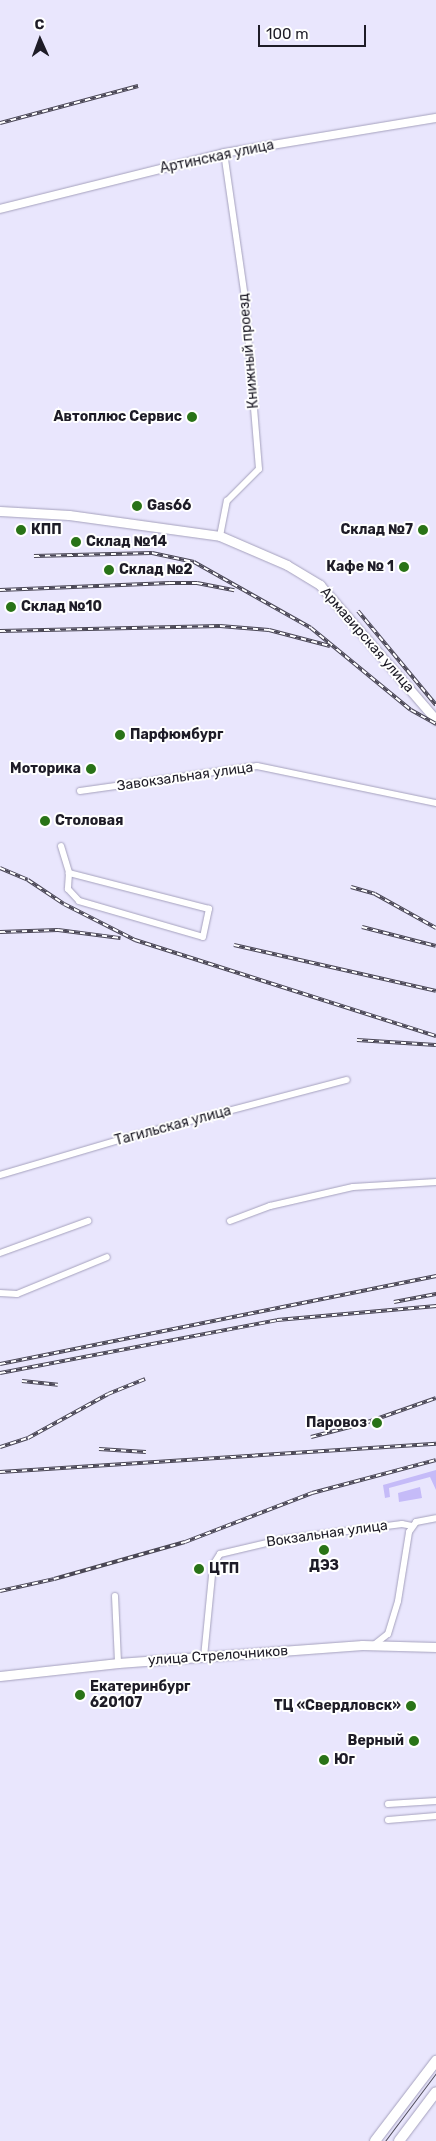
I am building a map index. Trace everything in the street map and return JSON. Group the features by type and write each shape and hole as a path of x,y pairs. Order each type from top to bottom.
{"main road":[{"name":"Армавирская улица","path":"0,511 69,515 220,536 287,565 320,585 436,720"},
{"name":"улица Стрелочников","path":"0,1676 118,1664 376,1644 436,1647"},
{"path":"375,2141 436,2061"},
{"path":"399,2141 436,2092"}],"street":[{"name":"Артинская улица","path":"0,209 224,153 436,118"},
{"name":"Книжный проезд","path":"220,536 227,501 259,468 245,298 224,153"},
{"name":"Завокзальная улица","path":"80,791 257,766 436,803"},
{"path":"61,846 70,873 68,889 79,901 203,937 209,909 70,873"},
{"name":"Тагильская улица","path":"0,1175 130,1137 348,1080"},
{"path":"230,1221 270,1206 353,1187 436,1182"},
{"path":"0,1253 88,1220"},
{"path":"0,1293 17,1294 107,1258"},
{"name":"Вокзальная улица","path":"204,1657 213,1565 217,1556 225,1551 284,1539 402,1524 412,1526 416,1522 436,1518"},
{"path":"376,1644 388,1634 398,1601 412,1526"},
{"path":"115,1596 118,1664"},
{"path":"388,1804 436,1801"},
{"path":"388,1820 436,1816"}],"shaded area":[{"path":"436,1470 436,1490 430,1477 389,1488 390,1497 385,1498 383,1485"},
{"path":"420,1487 422,1498 399,1502 398,1493"}],"tram line":[{"path":"385,2141 436,2073"}],"railway":[{"path":"0,123 138,86"},
{"path":"34,556 152,553 194,562 311,628 411,710 436,724"},
{"path":"0,590 170,583 197,583 234,590"},
{"path":"358,611 436,705"},
{"path":"0,631 220,626 269,630 330,646"},
{"path":"0,868 28,880 64,904 135,940 436,1036"},
{"path":"351,887 375,894 436,928"},
{"path":"362,927 436,946"},
{"path":"0,932 58,930 120,938"},
{"path":"234,945 436,991"},
{"path":"357,1040 436,1045"},
{"path":"0,1364 436,1276"},
{"path":"394,1302 436,1294"},
{"path":"0,1373 277,1320 436,1306"},
{"path":"0,1447 28,1438 108,1394 145,1379"},
{"path":"22,1381 58,1385"},
{"path":"311,1437 365,1423 436,1398"},
{"path":"0,1472 436,1444"},
{"path":"99,1449 146,1452"},
{"path":"0,1591 54,1579 185,1542 312,1493 436,1460"}],"place":[{"name":"Автоплюс Сервис","path":"192,417"},
{"name":"Gas66","path":"137,506"},
{"name":"КПП","path":"21,530"},
{"name":"Склад №7","path":"423,530"},
{"name":"Склад №14","path":"76,542"},
{"name":"Кафе № 1","path":"404,567"},
{"name":"Склад №2","path":"109,570"},
{"name":"Склад №10","path":"11,607"},
{"name":"Парфюмбург","path":"120,735"},
{"name":"Моторика","path":"91,769"},
{"name":"Столовая","path":"45,821"},
{"name":"Паровоз","path":"377,1423"},
{"name":"ДЭЗ","path":"324,1550"},
{"name":"ЦТП","path":"199,1569"},
{"name":"Екатеринбург 620107","path":"80,1695"},
{"name":"ТЦ «Свердловск»","path":"411,1706"},
{"name":"Верный","path":"414,1741"},
{"name":"Юг","path":"324,1760"}]}
